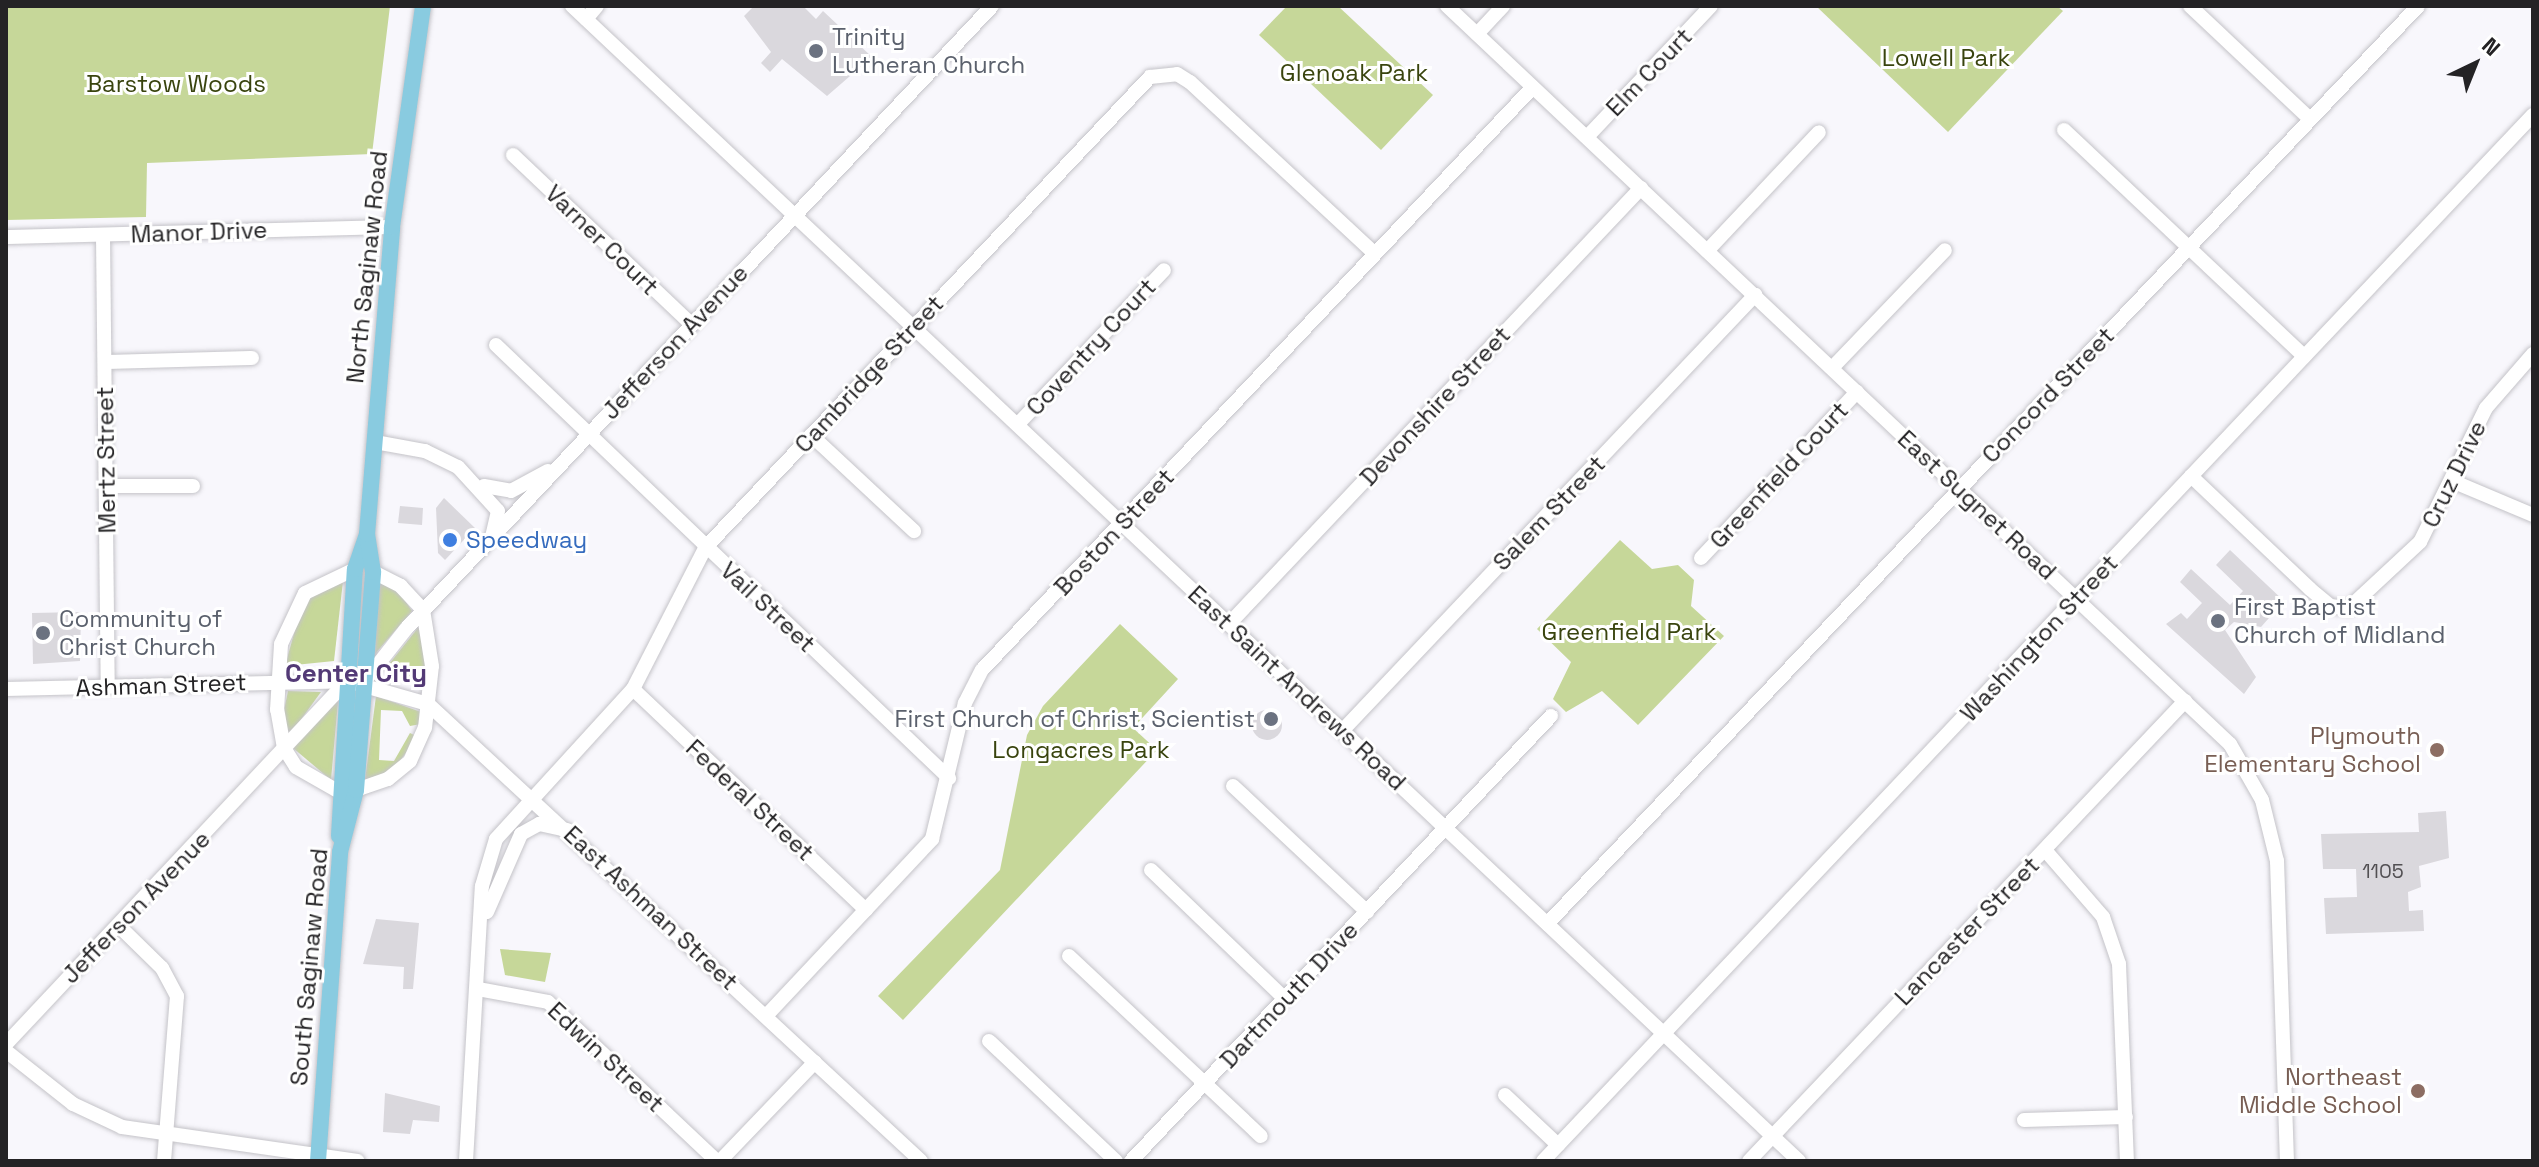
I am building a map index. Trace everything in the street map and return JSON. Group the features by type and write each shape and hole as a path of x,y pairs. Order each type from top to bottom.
{"main road":[{"name":"North Saginaw Road","path":"340,852 336,790 373,572 367,534 392,227 423,6"},
{"name":"North Saginaw Road","path":"356,682 355,569 367,534"},
{"name":"South Saginaw Road","path":"318,1158 340,852 356,790 356,682"}],"street":[{"name":"East Saint Andrews Road","path":"572,6 1799,1161"},
{"path":"586,19 597,6"},
{"name":"Jefferson Avenue","path":"6,1044 12,1031 119,926 284,748 356,682 530,503 586,435 992,6"},
{"name":"East Sugnet Road","path":"1447,6 2077,598 2235,752 2274,839 2287,1161"},
{"path":"1477,34 1503,6"},
{"name":"Elm Court","path":"1587,137 1711,6"},
{"path":"2190,6 2310,119"},
{"name":"Concord Street","path":"1547,924 2418,6"},
{"name":"Cambridge Street","path":"466,1161 490,852 533,795 633,689 705,548 1162,72 1190,82 1374,253"},
{"name":"Boston Street","path":"766,1016 932,839 965,703 982,670 1533,87"},
{"name":"Washington Street","path":"1543,1161 2533,115"},
{"path":"2064,130 2304,356"},
{"path":"1707,251 1819,132"},
{"name":"Varner Court","path":"513,155 691,324"},
{"name":"Devonshire Street","path":"1229,624 1641,188"},
{"name":"Manor Drive","path":"6,237 392,227"},
{"name":"Mertz Street","path":"103,235 108,686"},
{"path":"1832,368 1945,250"},
{"name":"Coventry Court","path":"1018,424 1164,270"},
{"name":"Salem Street","path":"1342,731 1755,295"},
{"name":"Vail Street","path":"496,345 586,435 949,778"},
{"name":"Cruz Drive","path":"2191,476 2340,610 2362,603 2420,542 2486,408 2533,354"},
{"path":"105,362 252,358"},
{"name":"Greenfield Court","path":"1701,558 1857,392"},
{"path":"811,435 914,531"},
{"path":"375,442 431,453 473,479 511,491 565,458"},
{"path":"473,479 498,511 490,541"},
{"path":"2452,481 2533,515"},
{"path":"106,486 193,486"},
{"path":"336,790 296,767 284,748 279,682 294,605 320,582 355,569"},
{"path":"356,790 388,779 410,761 428,704 433,639 423,610 373,572"},
{"name":"Ashman Street","path":"6,689 356,682"},
{"name":"East Ashman Street","path":"356,682 428,704 533,795 921,1161"},
{"name":"Federal Street","path":"633,689 866,910"},
{"name":"Lancaster Street","path":"1749,1161 2185,701"},
{"name":"Dartmouth Drive","path":"1131,1161 1551,716"},
{"path":"266,770 296,767"},
{"path":"1233,786 1367,912"},
{"name":"Cambridge Street","path":"481,940 497,878 521,834 542,824 569,830"},
{"path":"2045,850 2088,896 2113,940 2122,990 2127,1161"},
{"path":"1151,870 1285,999"},
{"path":"119,926 162,968 177,996 164,1161"},
{"path":"1069,956 1261,1136"},
{"name":"Edwin Street","path":"478,989 548,1002 718,1161"},
{"path":"989,1041 1116,1161"},
{"path":"6,1051 95,1116 166,1137 358,1161"},
{"path":"718,1161 815,1062"},
{"path":"1505,1095 1558,1145"},
{"path":"2024,1120 2126,1117"}],"green space":[{"name":"Barstow Woods","path":"6,6 390,6 372,154 147,163 146,217 6,220"},
{"name":"Glenoak Park","path":"1287,6 1338,6 1433,95 1381,150 1259,35"},
{"name":"Lowell Park","path":"1816,6 2057,6 2063,11 1948,132"},
{"name":"Greenfield Park","path":"1620,540 1652,569 1678,565 1694,580 1691,606 1724,636 1638,725 1602,691 1566,712 1553,699 1571,662 1537,629"},
{"path":"379,580 396,587 412,611 375,654"},
{"path":"343,581 334,661 285,666 303,601"},
{"path":"421,624 426,631 425,684 385,669"},
{"name":"Longacres Park","path":"1120,624 1178,679 1133,728 1157,750 903,1020 878,996 1000,870 1027,735 1043,706"},
{"path":"288,691 321,692 289,736 282,720"},
{"path":"376,696 421,712 421,724 410,726 402,711 381,710 379,760 394,761 410,733 418,737 392,771 365,780"},
{"path":"338,702 331,780 293,748"},
{"path":"500,949 551,953 545,982 505,975"}],"building":[{"name":"Trinity Lutheran Church","path":"754,6 803,6 816,19 823,11 872,57 827,96 782,59 770,72 761,63 771,52 744,16"},
{"name":"Speedway","path":"444,498 475,528 445,560 438,553 436,508"},
{"name":"Speedway","path":"400,506 423,508 422,525 398,523"},
{"name":"First Baptist Church of Midland","path":"2230,550 2284,601 2261,627 2234,622 2225,630 2256,677 2244,694 2166,624 2181,613 2187,619 2202,603 2180,582 2191,569 2230,605 2243,591 2216,565"},
{"name":"Community of Christ Church","path":"81,612 80,661 33,664 32,613"},
{"name":"First Church of Christ, Scientist","path":"1267,710 1278,714 1282,725 1278,736 1267,740 1256,736 1252,725 1256,714"},
{"name":"Plymouth Elementary School","path":"2446,811 2449,858 2419,866 2421,887 2408,892 2409,911 2423,910 2424,931 2326,934 2324,898 2357,897 2356,869 2323,869 2321,834 2419,832 2418,813"},
{"path":"376,919 419,923 413,989 403,989 404,967 363,964"},
{"path":"385,1093 440,1106 439,1122 413,1120 410,1134 383,1132"}],"place":[{"name":"Trinity Lutheran Church","path":"816,51"},
{"name":"Speedway","path":"450,540"},
{"name":"First Baptist Church of Midland","path":"2218,621"},
{"name":"Community of Christ Church","path":"43,633"},
{"name":"First Church of Christ, Scientist","path":"1271,719"},
{"name":"Plymouth Elementary School","path":"2437,750"},
{"name":"Northeast Middle School","path":"2418,1091"}],"district":[{"name":"Center City","path":"356,674"}]}
